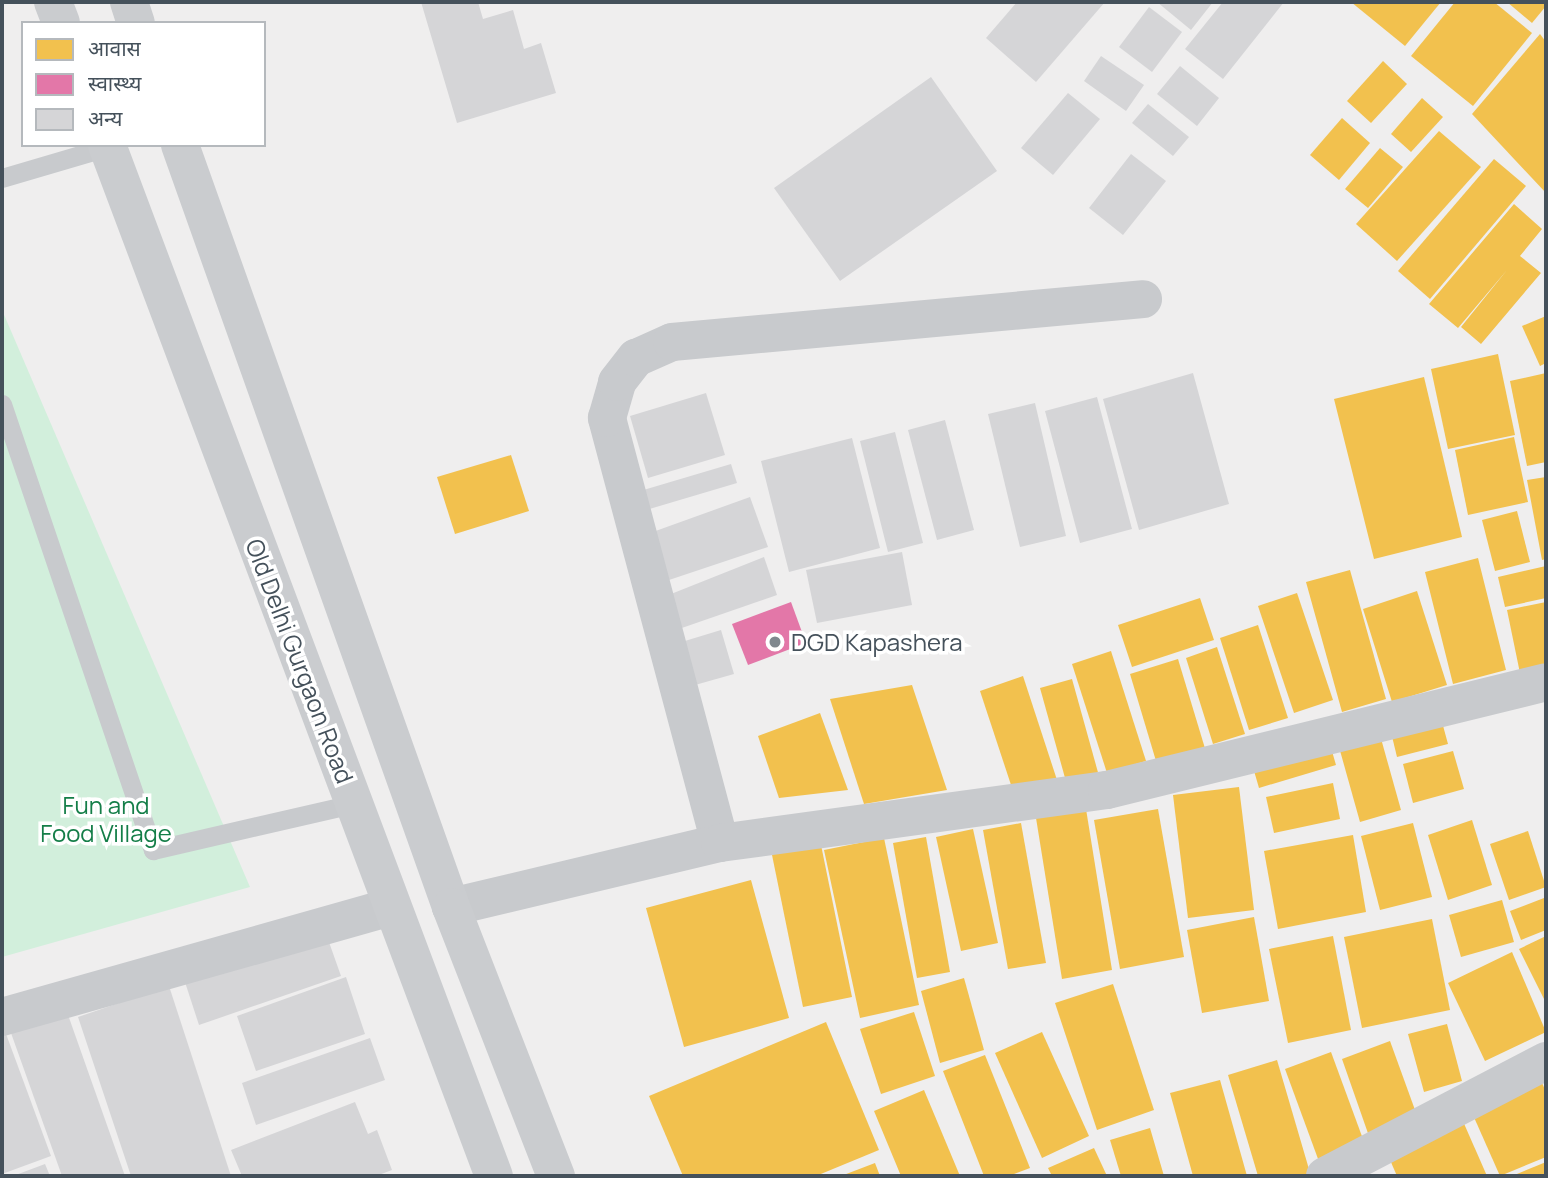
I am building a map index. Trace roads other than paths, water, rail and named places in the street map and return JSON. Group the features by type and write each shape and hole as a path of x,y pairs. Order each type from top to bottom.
{"main road":[{"path":"53,2 60,21"},
{"path":"128,2 135,21"},
{"name":"Old Delhi Gurgaon Road","path":"107,147 494,1176"},
{"path":"181,147 451,907 556,1176"}],"street":[{"path":"720,843 607,418 617,382 636,358 672,342 1143,299"},
{"path":"451,907 720,843 1107,790 1546,682"},
{"path":"2,1017 392,907"},
{"path":"1325,1176 1546,1061"}],"lane":[{"path":"2,178 104,147"},
{"path":"2,404 153,850 353,804"}],"place":[{"name":"DGD Kapashera","path":"775,642"}],"park label":[{"name":"Fun and Food Village","path":"106,819"}]}
